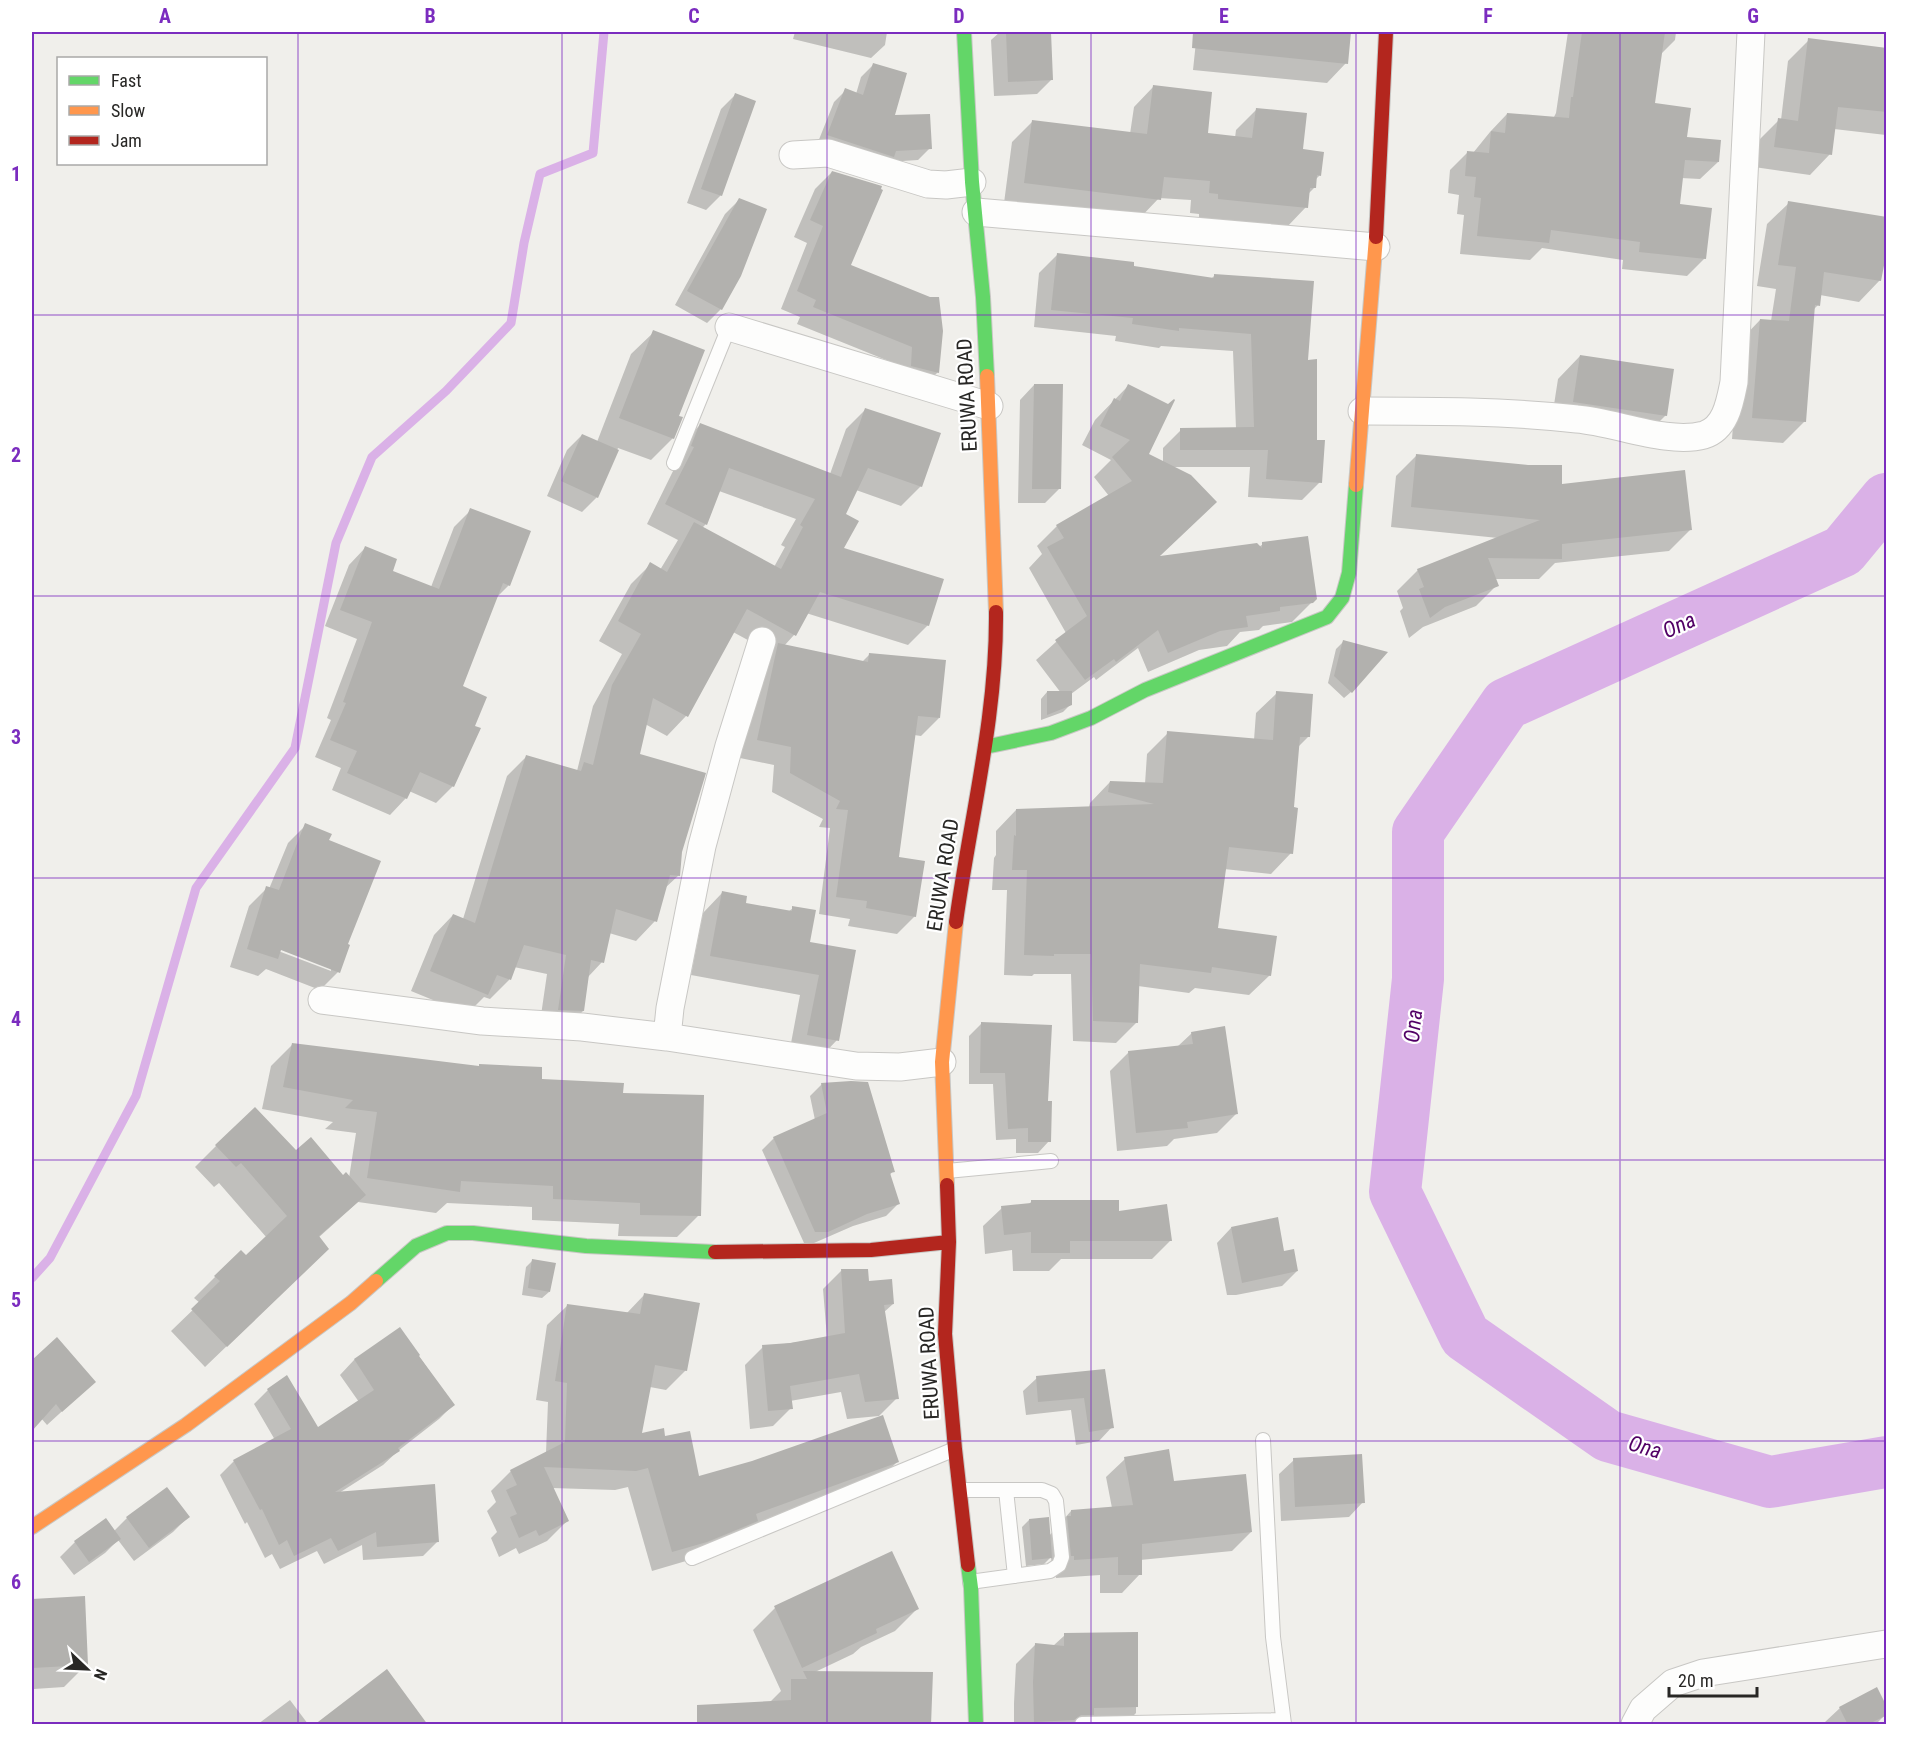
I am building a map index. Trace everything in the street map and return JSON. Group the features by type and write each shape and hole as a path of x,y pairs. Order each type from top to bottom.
{"street":[{"name":"ERUWA ROAD","path":"964,32 972,182 983,297 989,406 996,641 985,747 955,932 942,1062 949,1242 945,1334 970,1582 976,1725"},
{"path":"985,747 1052,733 1091,718 1145,690 1327,617 1342,598 1349,573 1376,247 1386,32"},
{"path":"1362,411 1475,411 1580,419 1680,438 1706,434 1721,422 1728,410 1734,382 1751,32"},
{"path":"793,154 828,153 928,184 946,185 972,182"},
{"path":"976,212 1376,247"},
{"path":"729,327 989,406"},
{"path":"667,1037 670,1008 702,846 729,746 762,641"},
{"path":"322,1000 482,1021 582,1027 667,1037 856,1066 900,1066 942,1062"},
{"path":"32,1527 186,1425 351,1303 416,1246 447,1233 473,1233 586,1246 720,1252 871,1250 949,1242"},
{"path":"1635,1725 1643,1709 1673,1683 1703,1673 1887,1644"}],"lane":[{"path":"674,463 729,327"},
{"path":"946,1171 1051,1161"},
{"path":"1082,1725 1284,1722 1273,1637 1263,1440"},
{"path":"692,1557 955,1449"},
{"path":"960,1490 1042,1490 1052,1494 1056,1501 1062,1557 1059,1565 1050,1571 970,1582"},
{"path":"1006,1490 1015,1576"}],"building":[{"path":"1006,32 1051,32 1053,80 1008,82"},
{"path":"1193,32 1351,32 1348,64 1192,48"},
{"path":"1582,32 1665,32 1655,103 1691,108 1687,137 1721,140 1719,162 1685,160 1680,204 1712,208 1706,259 1639,252 1640,242 1551,230 1549,243 1477,236 1481,198 1474,197 1476,177 1465,176 1467,151 1489,153 1491,131 1505,133 1507,113 1569,118"},
{"path":"1808,38 1887,48 1887,112 1838,107 1832,155 1774,147 1778,118 1798,121"},
{"path":"873,63 907,73 895,115 930,114 932,149 896,151 894,157 827,135 845,88 863,95"},
{"path":"1153,85 1212,92 1208,133 1252,138 1256,108 1307,113 1303,149 1324,152 1321,176 1317,175 1316,188 1310,188 1308,208 1218,199 1218,194 1209,193 1210,181 1164,177 1161,200 1024,183 1032,120 1147,134"},
{"path":"735,93 756,101 722,196 701,189"},
{"path":"832,171 882,186 883,190 851,265 930,297 939,297 943,331 939,373 911,366 912,347 813,307 816,300 797,291 823,226 810,220"},
{"path":"739,198 767,209 741,276 722,310 687,291"},
{"path":"1788,201 1887,217 1887,250 1881,281 1824,272 1820,306 1815,305 1806,422 1752,418 1760,319 1789,321 1796,267 1778,265"},
{"path":"1057,253 1134,262 1134,266 1214,278 1214,274 1314,281 1308,360 1317,359 1317,440 1325,440 1322,483 1266,479 1268,450 1180,450 1180,428 1254,427 1251,334 1179,328 1179,331 1132,324 1133,318 1051,310"},
{"path":"653,330 705,350 679,416 683,417 674,439 619,418"},
{"path":"1580,355 1674,369 1667,416 1573,402"},
{"path":"1034,384 1063,384 1061,489 1032,489"},
{"path":"1128,384 1168,404 1175,400 1149,454 1191,475 1217,502 1160,556 1257,543 1262,548 1262,542 1308,536 1317,599 1313,603 1280,607 1280,611 1246,616 1248,627 1220,631 1168,653 1158,630 1116,662 1114,659 1085,680 1055,640 1087,616 1047,547 1064,538 1056,525 1132,481 1112,457 1130,440 1100,426 1114,398 1120,401"},
{"path":"865,408 941,433 922,487 868,468 846,514 859,521 844,548 944,579 929,626 820,592 796,636 747,609 688,717 653,698 640,754 706,773 682,852 680,876 670,875 657,922 616,909 604,963 591,960 584,1011 558,1010 566,955 524,945 511,980 497,975 488,995 430,971 453,914 475,923 526,755 581,771 584,762 593,765 612,685 641,634 618,621 650,562 667,572 694,522 781,569 803,527 800,525 815,499 729,468 707,525 665,504 694,447 691,446 700,423 841,477"},
{"path":"582,434 619,450 598,498 561,481"},
{"path":"1416,454 1528,465 1562,465 1562,484 1685,470 1692,530 1562,544 1562,559 1488,558 1499,586 1445,607 1430,618 1419,589 1424,587 1417,569 1540,520 1411,507"},
{"path":"470,508 531,531 510,586 503,583 463,686 487,697 475,726 481,728 454,787 420,772 407,799 347,773 357,751 330,740 346,703 343,702 372,622 340,610 365,546 397,559 393,571 439,589"},
{"path":"1343,640 1388,652 1352,693 1334,676"},
{"path":"778,643 868,662 869,653 946,660 940,718 918,716 899,857 925,861 916,917 866,908 867,901 836,897 848,810 836,809 840,801 790,773 791,747 757,740"},
{"path":"1047,691 1072,691 1072,705 1047,715"},
{"path":"1276,691 1313,694 1310,737 1300,737 1294,807 1298,808 1293,854 1229,847 1218,928 1277,936 1271,976 1212,967 1211,973 1140,964 1138,1023 1093,1021 1091,954 1024,955 1027,870 1012,870 1016,809 1154,804 1108,792 1110,781 1163,783 1167,731 1273,740"},
{"path":"305,823 332,834 329,840 381,861 348,944 350,945 340,973 281,950 278,959 247,949 266,886 279,890"},
{"path":"722,891 747,896 746,903 792,911 792,906 816,910 810,942 856,950 839,1041 807,1035 819,975 710,956"},
{"path":"981,1022 1052,1025 1048,1101 1052,1101 1051,1142 1028,1142 1028,1128 1008,1129 1005,1073 980,1073"},
{"path":"1225,1026 1238,1114 1187,1122 1188,1128 1136,1133 1128,1051 1193,1044 1191,1032"},
{"path":"292,1043 479,1066 479,1064 542,1067 542,1079 624,1083 623,1093 704,1095 701,1216 640,1215 640,1203 553,1199 553,1186 461,1181 460,1192 367,1178 377,1112 345,1108 353,1100 283,1087"},
{"path":"868,1082 895,1172 890,1173 900,1204 867,1214 828,1232 815,1232 773,1137 827,1113 821,1083"},
{"path":"255,1107 296,1150 311,1137 343,1175 346,1172 366,1195 319,1236 329,1249 227,1347 191,1309 220,1281 214,1276 241,1250 246,1255 287,1216 241,1163 236,1167 215,1145"},
{"path":"1031,1200 1119,1200 1119,1211 1167,1204 1172,1241 1070,1241 1070,1253 1031,1253 1031,1232 1004,1235 1001,1206 1031,1203"},
{"path":"1278,1217 1284,1251 1294,1249 1298,1271 1242,1283 1231,1227"},
{"path":"532,1259 556,1263 550,1292 528,1288"},
{"path":"841,1269 868,1269 869,1281 892,1279 894,1304 884,1305 899,1399 865,1402 859,1374 790,1386 793,1409 768,1411 762,1345 790,1343 845,1333"},
{"path":"644,1293 700,1303 687,1371 655,1365 642,1433 664,1428 665,1436 690,1431 699,1476 752,1461 883,1415 899,1462 756,1514 758,1521 707,1542 672,1552 648,1468 636,1471 544,1467 569,1521 539,1536 536,1530 519,1538 510,1517 517,1514 506,1490 517,1485 510,1470 565,1442 567,1383 555,1381 567,1304 640,1314"},
{"path":"400,1327 455,1405 398,1448 400,1451 335,1492 435,1484 439,1542 377,1547 376,1532 338,1551 331,1538 294,1556 287,1540 279,1545 262,1509 260,1510 233,1460 291,1429 267,1389 287,1375 318,1427 374,1390 354,1359"},
{"path":"57,1337 96,1382 62,1412 56,1404 32,1431 32,1360"},
{"path":"1105,1369 1114,1428 1089,1432 1084,1398 1038,1402 1036,1376"},
{"path":"1169,1449 1174,1481 1246,1474 1252,1532 1142,1544 1142,1575 1118,1575 1118,1557 1074,1560 1074,1556 1071,1556 1067,1516 1071,1516 1071,1510 1133,1505 1124,1457"},
{"path":"1362,1454 1365,1503 1295,1507 1293,1458"},
{"path":"167,1487 190,1517 149,1548 126,1517"},
{"path":"1049,1517 1052,1558 1032,1560 1029,1519"},
{"path":"106,1518 121,1539 89,1562 74,1541"},
{"path":"892,1551 919,1609 876,1629 877,1633 802,1668 774,1606"},
{"path":"85,1596 88,1665 32,1668 32,1599"},
{"path":"1138,1632 1138,1707 1094,1708 1094,1715 1081,1715 1074,1720 1034,1722 1035,1643 1064,1646 1064,1633"},
{"path":"387,1669 428,1725 314,1725"},
{"path":"803,1671 933,1672 931,1725 697,1725 697,1705 791,1700 791,1679 807,1679"},
{"path":"1877,1687 1887,1707 1887,1715 1867,1725 1848,1725 1839,1707"}],"waterway":[{"path":"32,1278 50,1258 136,1096 196,888 295,748 336,543 372,457 446,391 511,323 524,243 540,174 593,153 604,32"},
{"name":"Ona","path":"1886,499 1843,551 1506,704 1418,832 1418,979 1395,1192 1465,1336 1608,1436 1770,1482 1886,1462"}],"traffic: fast":[{"path":"964,32 972,182 983,297 987,376"},
{"path":"985,747 1051,733 1091,718 1145,690 1327,617 1342,598 1349,573 1356,485"},
{"path":"376,1281 416,1246 447,1233 473,1233 586,1246 715,1252"},
{"path":"968,1565 971,1588 976,1724"}],"traffic: slow":[{"path":"1356,485 1376,237"},
{"path":"987,376 996,612"},
{"path":"947,1185 942,1062 956,922"},
{"path":"32,1527 186,1425 351,1303 376,1281"}],"traffic: jam":[{"path":"1376,237 1386,32"},
{"path":"956,922 982,768 992,690 996,612"},
{"path":"947,1185 949,1242 945,1334 968,1565"},
{"path":"715,1252 871,1250 949,1242"}]}
